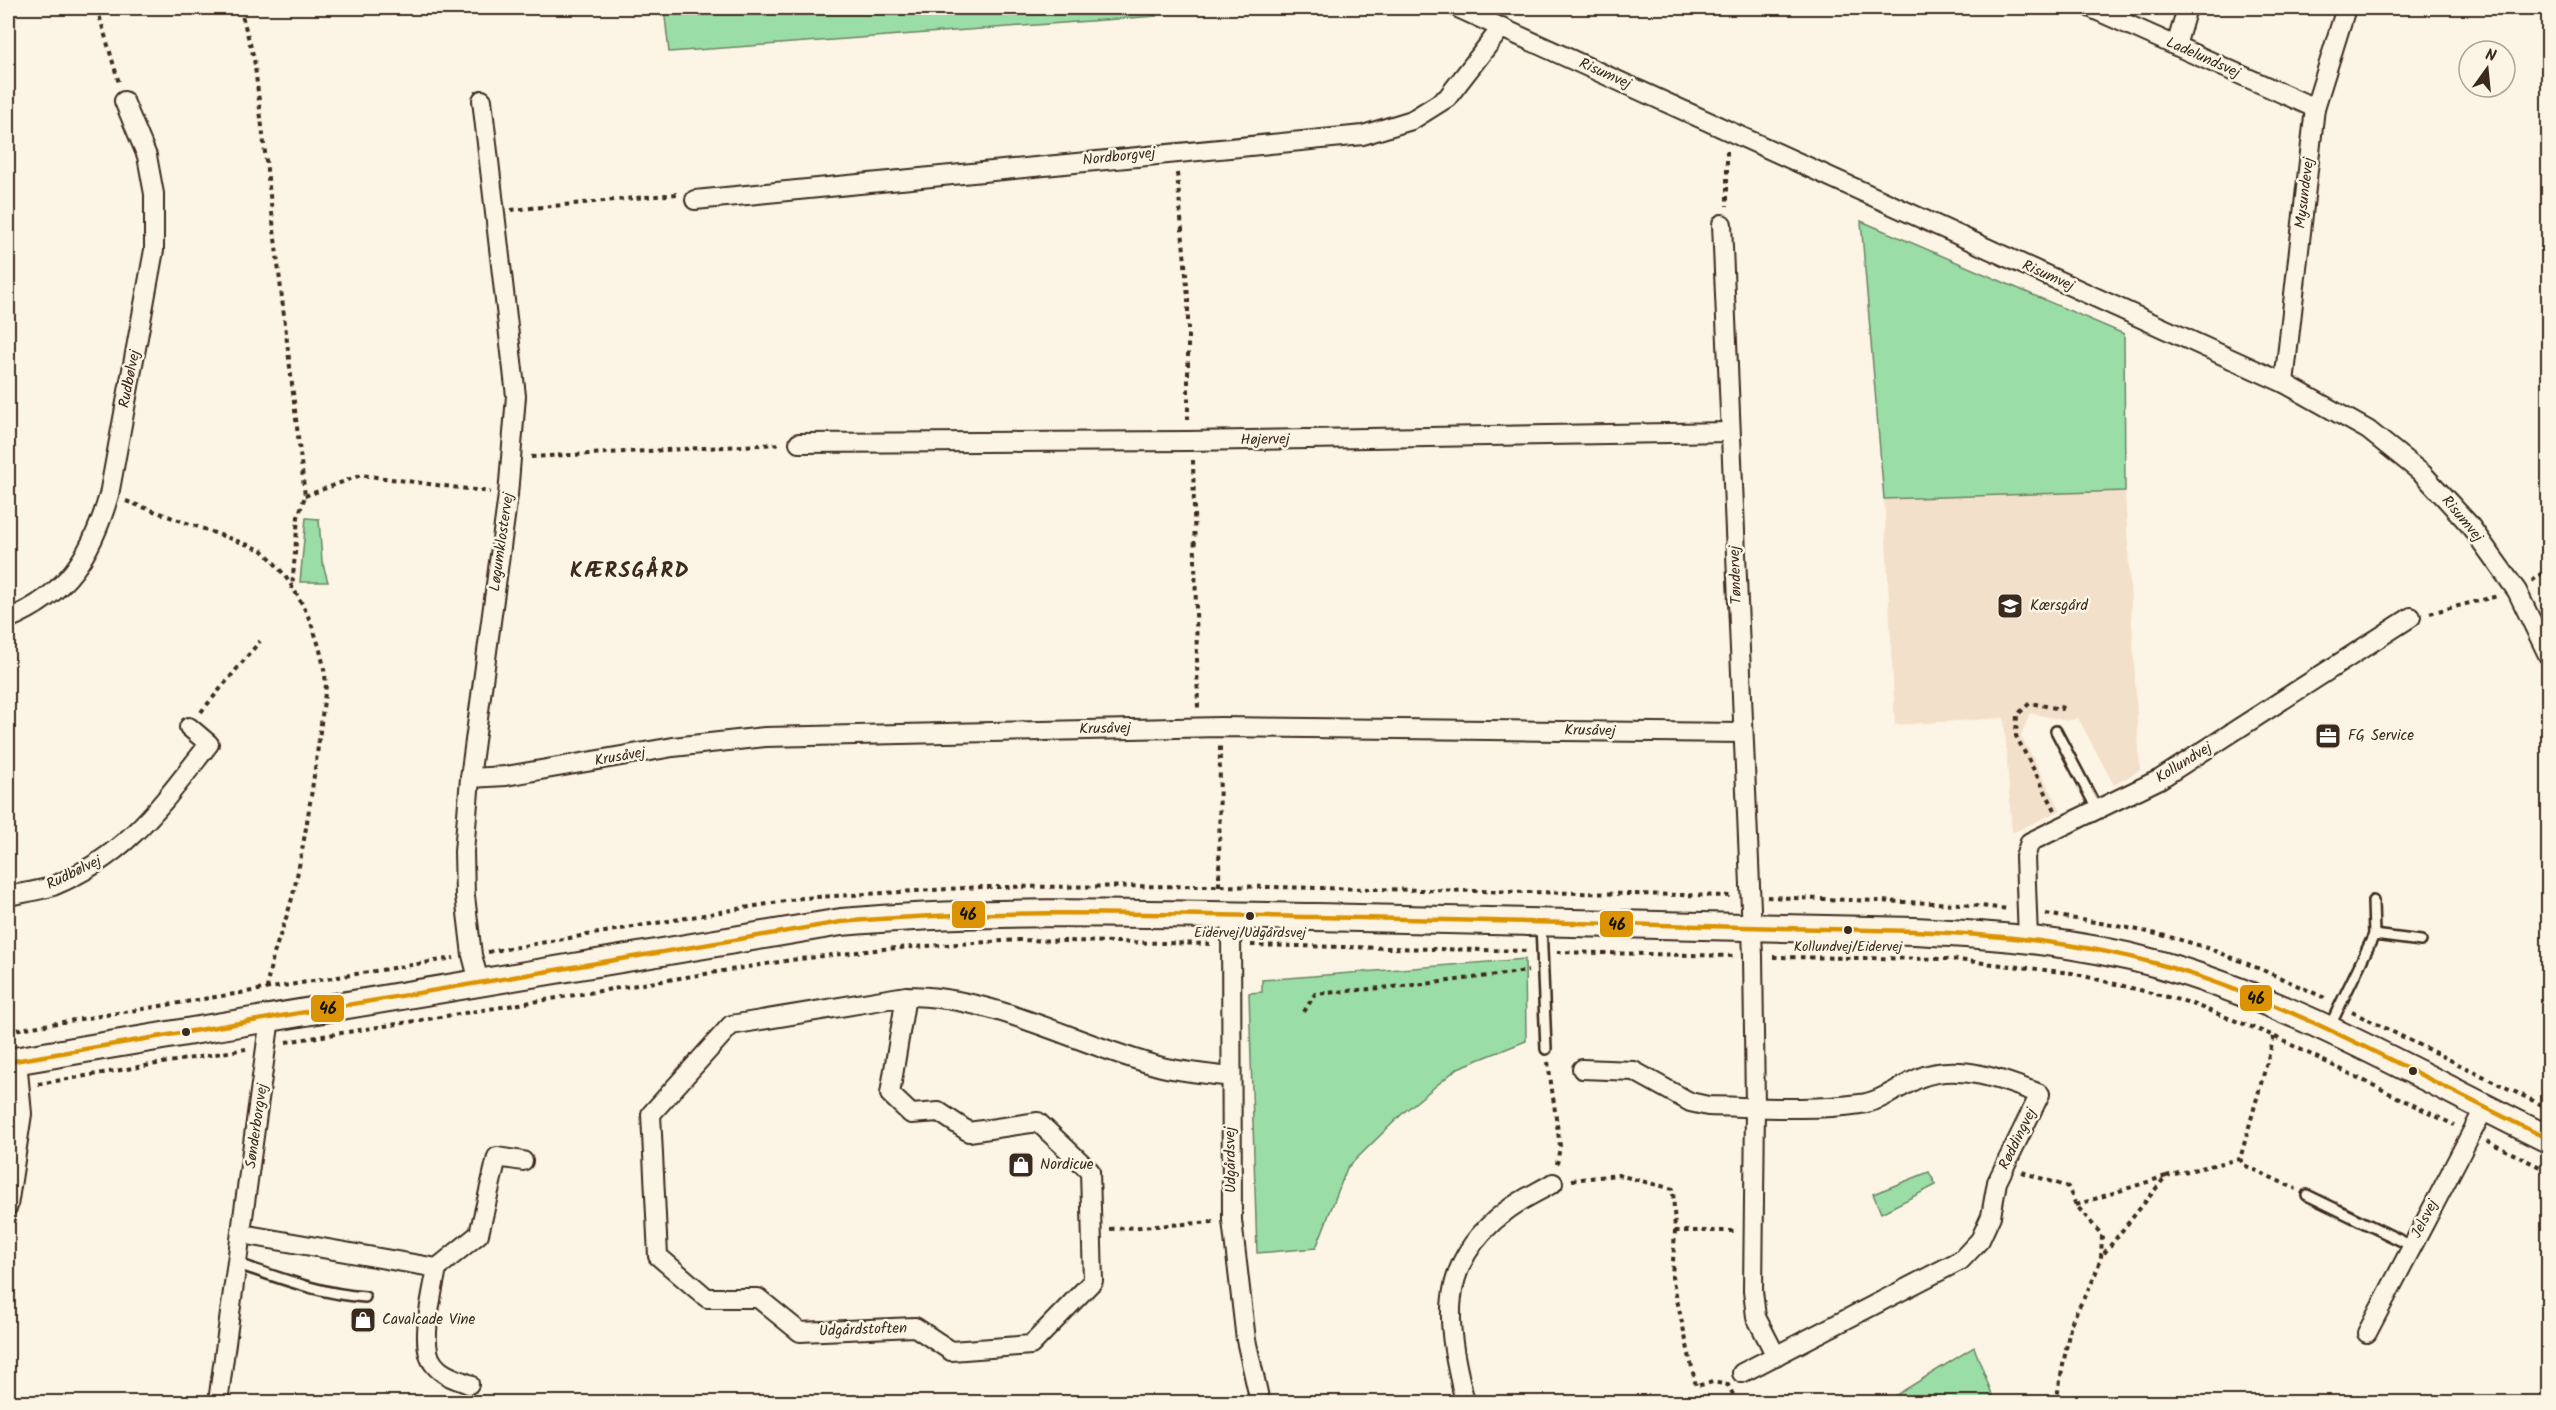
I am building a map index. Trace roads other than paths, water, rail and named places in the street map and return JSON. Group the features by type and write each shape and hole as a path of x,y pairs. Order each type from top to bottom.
{"street":[{"name":"Risumvej","path":"1458,8 2284,383 2368,430 2423,474 2468,523 2517,591 2548,655"},
{"name":"Ladelundsvej","path":"2091,8 2315,108"},
{"path":"2176,46 2187,8"},
{"name":"Mysundevej","path":"2284,383 2315,108 2346,8"},
{"name":"Nordborgvej","path":"695,200 1363,135 1412,120 1447,98 1502,27"},
{"name":"Løgumklostervej","path":"478,982 472,955 465,896 464,852 470,777 508,495 516,396 482,100"},
{"name":"Rudbølvej","path":"8,619 46,600 75,572 99,530 109,495 154,250 154,194 147,156 124,101"},
{"name":"Tøndervej","path":"1722,224 1751,926"},
{"name":"Højervej","path":"799,443 1188,441 1730,432"},
{"name":"Kollundvej","path":"2028,939 2025,857 2030,842 2160,779 2411,617"},
{"name":"Rudbølvej","path":"8,896 51,886 103,860 145,824 209,744 189,727"},
{"name":"Krusåvej","path":"470,777 506,776 673,747 765,737 1220,727 1743,733"},
{"path":"8,1206 22,1114 21,1087 12,1061 841,922 930,914 1012,912 1231,915 1751,926 1972,934 2028,939 2158,964 2230,988 2328,1030 2548,1138"},
{"name":"Udgårdsvej","path":"1231,915 1232,1220 1246,1340 1260,1402"},
{"path":"1751,926 1755,1107 1753,1290 1756,1317 1776,1356"},
{"name":"Udgårdstoften","path":"906,996 890,1094 911,1114 939,1112 969,1132 1038,1122 1090,1171 1093,1281 1031,1345 951,1351 915,1327 800,1332 758,1298 707,1298 658,1256 651,1114 731,1025 906,996 933,996 981,1006 1162,1067 1230,1077"},
{"name":"Sønderborgvej","path":"218,1402 270,1018"},
{"name":"Røddingvej","path":"1582,1069 1634,1071 1690,1102 1699,1104 1822,1108 1864,1104 1923,1077 1960,1072 1996,1076 2040,1094 1997,1182 1991,1216 1980,1240 1960,1260 1742,1373"},
{"name":"Jelsvej","path":"2367,1333 2485,1107"},
{"path":"469,1384 446,1375 432,1363 426,1343 437,1268 479,1234 497,1157 523,1161"},
{"path":"1465,1402 1451,1342 1449,1305 1459,1268 1476,1240 1506,1211 1553,1183"},
{"path":"242,1234 437,1268"}],"lane":[{"path":"2056,731 2098,811"},
{"path":"2328,1030 2374,935 2373,901"},
{"path":"1541,922 1546,1049"},
{"path":"2374,935 2421,941"},
{"path":"2307,1195 2412,1246"},
{"path":"238,1264 312,1289 337,1295 364,1297"}],"place":[{"name":"Kærsgård","path":"2010,606"},
{"name":"FG Service","path":"2328,736"},
{"name":"Eidervej/Udgårdsvej","path":"1250,916"},
{"name":"Kollundvej/Eidervej","path":"1848,930"},
{"name":"Nordicue","path":"1021,1165"},
{"name":"Cavalcade Vine","path":"363,1320"}],"district":[{"name":"KÆRSGÅRD","path":"630,571"}]}
